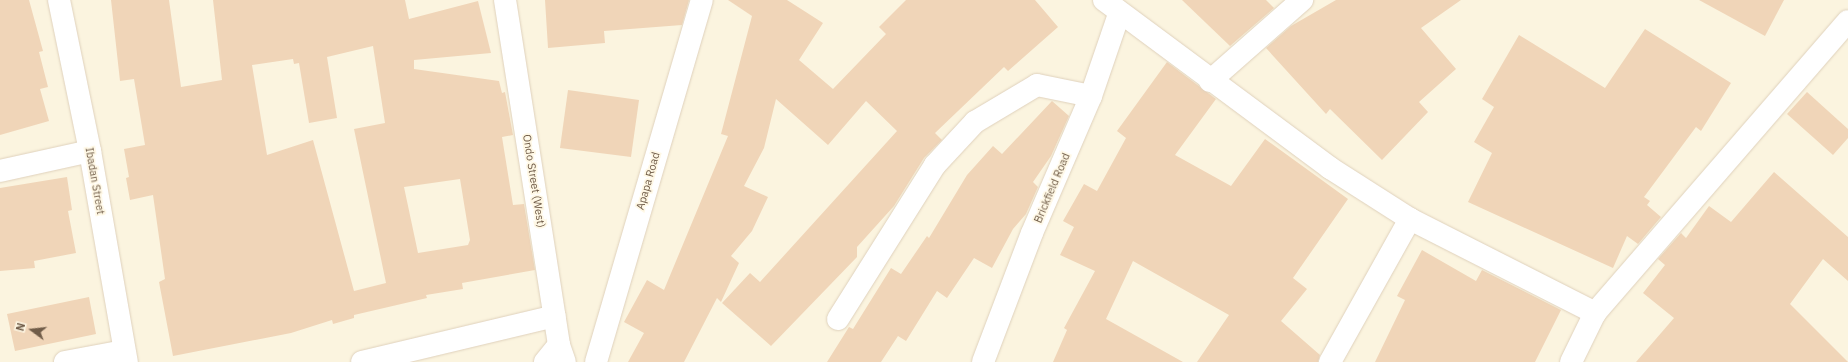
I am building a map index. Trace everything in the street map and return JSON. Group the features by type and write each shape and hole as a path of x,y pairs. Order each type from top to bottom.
{"street":[{"name":"Ibadan Street","path":"59,0 90,151 126,356"},
{"name":"Ondo Street (West)","path":"505,0 562,354"},
{"name":"Apapa Road","path":"596,362 702,0"},
{"path":"1210,81 1302,0"},
{"path":"1112,7 1210,81 1330,168 1410,219 1595,313"},
{"name":"Brickfield Road","path":"983,362 1032,234 1091,96 1112,7"},
{"path":"1571,362 1595,313 1848,21"},
{"path":"838,318 935,165 975,122 1036,85 1091,96"},
{"path":"0,171 90,151"},
{"path":"1330,362 1410,219"},
{"path":"362,362 555,316"},
{"path":"545,362 562,354"},
{"path":"65,362 126,356"}],"building":[{"path":"0,0 29,0 43,51 39,52 48,87 40,89 49,121 0,135"},
{"path":"111,0 169,0 181,87 222,80 213,0 405,0 409,19 478,1 491,53 414,60 414,69 499,81 502,93 505,92 513,135 502,137 513,205 524,204 535,270 462,283 463,289 426,295 427,298 354,315 354,318 333,324 332,320 291,333 173,356 159,282 165,279 153,195 130,200 126,178 129,177 124,149 145,145 134,79 120,81","holes":["373,46 385,123 354,129 386,283 354,291 313,140 267,155 252,65 293,59 294,64 299,63 309,123 337,118 327,57","460,179 470,240 468,245 418,253 404,187"]},
{"path":"545,0 689,0 682,25 604,31 605,43 548,48"},
{"path":"728,0 787,0 823,23 799,60 833,89 886,34 879,27 906,0 1035,0 1058,27 1008,71 1004,67 935,133 942,140 924,158 894,206 857,247 857,257 771,346 722,303 750,273 760,282 897,131 866,101 828,145 776,99 764,148 744,186 768,197 752,231 731,256 739,263 721,302 717,298 684,362 628,362 644,333 624,322 647,280 664,290 728,136 721,134 752,16"},
{"path":"1182,0 1266,0 1274,8 1230,46"},
{"path":"1336,0 1461,0 1421,28 1456,69 1419,102 1428,112 1382,160 1330,109 1326,114 1266,48 1291,26"},
{"path":"1699,0 1784,0 1765,36"},
{"path":"1645,29 1731,83 1701,131 1696,127 1644,197 1650,201 1647,205 1661,217 1638,244 1627,236 1613,268 1468,202 1492,153 1474,142 1494,107 1482,99 1519,35 1605,88"},
{"path":"1167,62 1216,99 1175,155 1231,186 1265,139 1348,199 1293,278 1307,289 1281,321 1320,355 1318,362 1197,362 1229,315 1133,261 1106,319 1183,362 1053,362 1067,330 1064,328 1095,271 1060,255 1074,227 1063,221 1084,184 1097,191 1126,138 1117,131"},
{"path":"568,90 639,100 631,157 560,148"},
{"path":"1807,92 1848,129 1848,138 1833,155 1787,114"},
{"path":"1052,101 1069,116 1051,156 1033,182 1038,187 1026,214 1013,229 992,268 974,258 947,298 937,291 906,341 898,336 881,362 827,362 849,327 853,329 891,268 901,274 927,236 929,238 967,175 993,146 1002,154"},
{"path":"1774,172 1848,237 1848,281 1823,259 1790,304 1848,362 1636,362 1674,318 1643,293 1665,265 1658,259 1681,233 1686,238 1709,206 1731,222"},
{"path":"67,177 72,210 68,211 76,253 34,261 35,268 0,271 0,188"},
{"path":"1422,250 1476,281 1482,270 1561,310 1535,362 1375,362 1405,300 1397,296"},
{"path":"89,297 96,334 15,351 7,314"}]}
